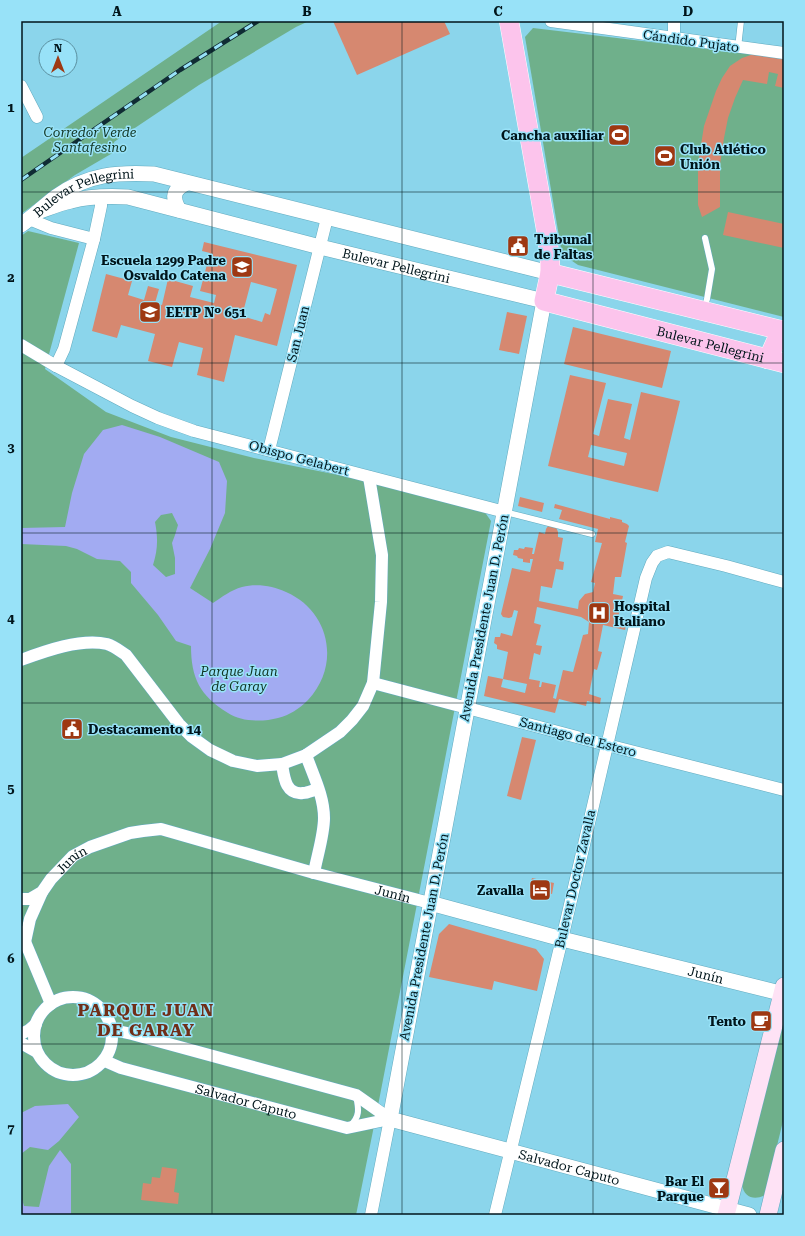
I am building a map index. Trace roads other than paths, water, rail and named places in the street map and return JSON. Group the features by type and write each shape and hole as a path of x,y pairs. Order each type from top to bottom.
{"main road":[{"name":"Avenida Presidente Juan D. Perón","path":"509,21 548,235 550,273 544,301"},
{"name":"Bulevar Pellegrini","path":"550,273 704,311 783,328"},
{"name":"Bulevar Pellegrini","path":"544,301 776,361"},
{"path":"776,361 783,328"},
{"path":"727,1212 783,991"},
{"path":"768,1215 784,1150"}],"street":[{"name":"Cándido Pujato","path":"551,21 738,48 784,53"},
{"path":"674,21 674,39"},
{"path":"21,86 37,117"},
{"name":"Bulevar Pellegrini","path":"29,219 57,196 79,184 99,176 126,173 154,174 550,273"},
{"path":"180,210 176,204 174,194 180,186 188,183"},
{"name":"Bulevar Pellegrini","path":"29,219 72,200 100,196 128,197 320,247 544,301"},
{"path":"56,366 64,349 94,239 100,206 100,196"},
{"name":"San Juan","path":"269,450 327,218"},
{"path":"29,219 50,228 94,239"},
{"name":"Avenida Presidente Juan D. Perón","path":"371,1215 544,301"},
{"name":"Obispo Gelabert","path":"21,345 56,366 132,406 158,418 194,431 505,512"},
{"path":"21,660 50,649 94,643 107,644 126,655 179,724 192,737 210,750 233,761 257,766 282,764 306,755 340,732 352,720 363,706 373,683 381,602 382,555 369,477"},
{"name":"Bulevar Doctor Zavalla","path":"495,1215 562,939 646,578 652,562 658,556 668,552 784,582"},
{"name":"Santiago del Estero","path":"373,683 784,790"},
{"path":"306,755 323,806 324,825 314,873"},
{"path":"282,764 285,782 288,788 302,794 318,789"},
{"name":"Junín","path":"23,937 42,892 51,879 73,856 90,847 130,833 161,829 314,873 562,939 783,991"},
{"path":"21,899 30,899 42,892"},
{"path":"23,937 51,1004"},
{"path":"72,997 84,998 103,1010 109,1020 113,1041 110,1051 104,1061 96,1069 86,1074 74,1076 62,1074 47,1066 43,1062 37,1052 34,1040 34,1030 37,1020 43,1011 51,1004 61,999 72,997"},
{"path":"21,1034 36,1024"},
{"name":"Salvador Caputo","path":"112,1030 132,1034 356,1095 390,1119 727,1212 749,1215"},
{"path":"21,1043 37,1052"},
{"name":"Salvador Caputo","path":"104,1061 121,1068 347,1128 390,1119"}],"lane":[{"path":"738,48 741,21"},
{"path":"704,311 712,269 705,238"},
{"name":"Obispo Gelabert","path":"505,512 592,534"},
{"path":"347,1128 355,1121 359,1109 356,1095"}],"water":[{"path":"122,425 160,437 219,462 227,481 225,513 210,549 190,588 213,603 230,592 242,587 259,585 276,588 301,601 313,612 321,625 326,640 327,655 325,671 318,686 308,700 298,709 282,717 266,720 246,720 233,716 218,707 204,693 195,677 191,657 191,646 176,641 158,615 131,583 131,572 120,561 97,559 77,549 66,546 21,544 21,528 65,527 72,493 84,454 103,430","holes":["172,513 178,525 172,543 175,558 175,574 166,577 153,565 157,544 155,522 161,515"]},
{"path":"68,1104 79,1117 59,1141 48,1150 30,1147 21,1154 21,1113 35,1106"},
{"path":"60,1150 71,1164 71,1215 21,1215 21,1196 24,1206 39,1207 49,1166"}],"railway":[{"path":"21,180 180,70 258,21"}],"place":[{"name":"Cancha auxiliar","path":"619,135"},
{"name":"Club Atlético Unión","path":"665,156"},
{"name":"Tribunal de Faltas","path":"518,246"},
{"name":"Escuela 1299 Padre Osvaldo Catena","path":"242,267"},
{"name":"EETP Nº 651","path":"150,312"},
{"name":"Hospital Italiano","path":"599,613"},
{"name":"Destacamento 14","path":"72,729"},
{"name":"Zavalla","path":"540,890"},
{"name":"Tento","path":"761,1021"},
{"name":"Bar El Parque","path":"719,1188"}],"district":[{"name":"PARQUE JUAN DE GARAY","path":"146,1020"}],"park label":[{"name":"Corredor Verde Santafesino","path":"90,140"},
{"name":"Parque Juan de Garay","path":"239,678"}]}
